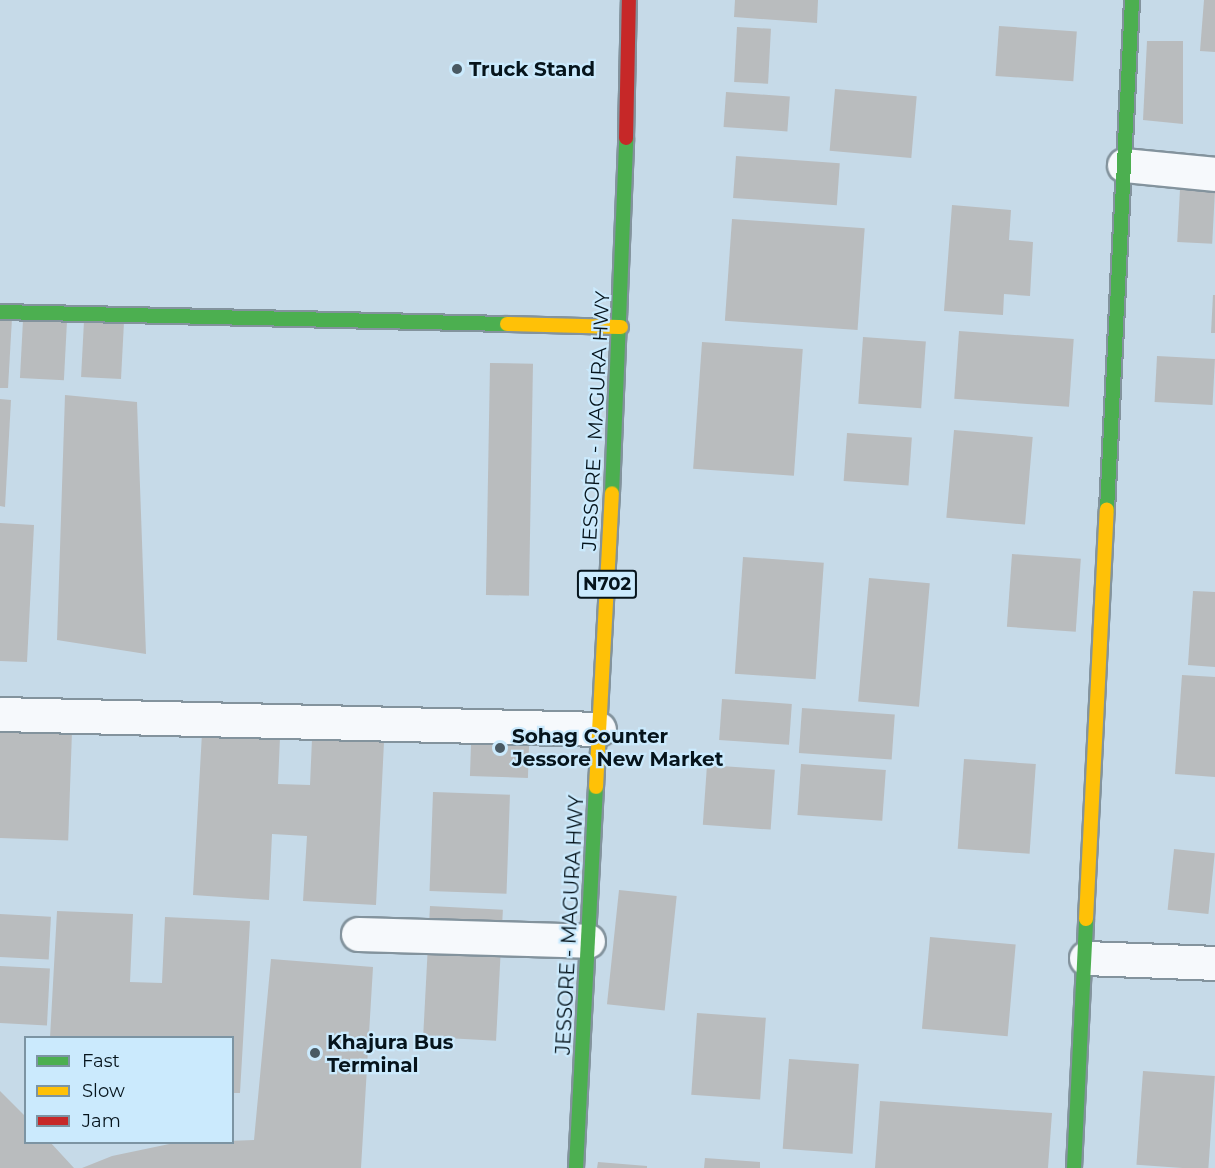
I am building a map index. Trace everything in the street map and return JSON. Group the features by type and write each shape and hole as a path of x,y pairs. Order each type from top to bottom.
{"main road":[{"name":"JESSORE - MAGURA HWY","path":"576,1168 621,327 629,0"},
{"path":"1074,1168 1132,0"},
{"path":"0,312 621,327"}],"street":[{"path":"1124,165 1215,174"},
{"path":"0,714 599,729"},
{"path":"358,934 588,941"},
{"path":"1086,958 1215,963"}],"building":[{"path":"735,0 818,0 817,23 734,17"},
{"path":"1204,0 1215,0 1215,52 1200,51"},
{"path":"999,26 1077,31 1073,81 996,76"},
{"path":"737,27 771,29 768,84 734,82"},
{"path":"1147,41 1183,41 1183,124 1143,120"},
{"path":"835,89 917,96 911,158 830,151"},
{"path":"726,92 790,96 787,131 724,127"},
{"path":"736,156 840,163 837,205 733,198"},
{"path":"1180,189 1215,191 1212,244 1177,242"},
{"path":"952,205 1011,210 1009,240 1033,242 1030,296 1004,294 1003,315 944,311"},
{"path":"732,219 865,228 858,330 725,321"},
{"path":"1213,295 1215,295 1215,333 1211,333"},
{"path":"0,317 12,318 8,388 0,388"},
{"path":"23,320 67,322 64,380 20,378"},
{"path":"84,321 124,323 121,379 81,377"},
{"path":"959,331 1074,339 1069,407 954,399"},
{"path":"863,337 926,341 921,408 858,404"},
{"path":"702,342 803,349 794,476 693,469"},
{"path":"1157,356 1215,359 1213,405 1155,402"},
{"path":"490,363 533,364 529,596 486,595"},
{"path":"65,395 137,402 146,654 57,640"},
{"path":"0,399 11,400 5,507 0,506"},
{"path":"954,430 1033,437 1025,525 946,518"},
{"path":"847,433 912,438 908,485 844,481"},
{"path":"0,523 34,525 27,662 0,661"},
{"path":"1012,554 1081,559 1076,632 1007,627"},
{"path":"743,557 824,563 816,679 735,674"},
{"path":"869,578 930,583 919,707 858,702"},
{"path":"1193,591 1215,592 1215,667 1188,665"},
{"path":"1182,675 1215,677 1215,777 1175,774"},
{"path":"722,699 792,704 789,745 719,740"},
{"path":"802,708 895,714 892,759 799,753"},
{"name":"Sohag Counter Jessore New Market","path":"472,717 530,719 528,778 470,776"},
{"path":"0,730 72,733 68,840 0,838"},
{"path":"202,733 280,737 278,784 310,785 312,739 384,742 376,905 303,901 307,836 272,834 269,900 193,895"},
{"path":"964,759 1036,764 1030,854 958,849"},
{"path":"801,764 886,770 882,821 797,815"},
{"path":"707,765 775,770 771,830 703,825"},
{"path":"433,792 510,795 506,894 430,891"},
{"path":"1174,849 1215,853 1208,914 1168,910"},
{"path":"619,890 677,896 665,1010 607,1004"},
{"path":"430,906 503,910 496,1041 423,1037"},
{"path":"57,911 133,914 130,982 162,983 165,917 250,921 240,1093 234,1093 234,1036 50,1036"},
{"path":"0,914 51,917 49,960 0,957"},
{"path":"930,937 1016,944 1008,1036 922,1029"},
{"name":"Khajura Bus Terminal","path":"271,959 373,967 361,1168 82,1168 112,1156 169,1144 234,1144 234,1141 254,1140"},
{"path":"0,966 50,969 47,1026 0,1023"},
{"path":"697,1013 766,1018 760,1100 691,1095"},
{"path":"789,1059 859,1064 853,1154 783,1149"},
{"path":"1143,1071 1215,1076 1208,1168 1136,1165"},
{"path":"0,1091 24,1115 24,1144 52,1144 74,1168 0,1168"},
{"path":"880,1101 1052,1113 1048,1168 875,1168"},
{"path":"705,1158 760,1162 760,1168 704,1168"},
{"path":"598,1162 647,1166 647,1168 597,1168"}],"traffic: fast":[{"path":"1107,510 1132,0"},
{"path":"612,493 626,138"},
{"path":"0,312 507,324"},
{"path":"576,1168 596,787"},
{"path":"1074,1168 1086,919"}],"traffic: slow":[{"path":"507,324 621,327"},
{"path":"596,787 612,493"},
{"path":"1086,919 1107,510"}],"traffic: jam":[{"path":"626,138 629,0"}],"place":[{"name":"Truck Stand","path":"457,69"},
{"name":"Sohag Counter Jessore New Market","path":"500,748"},
{"name":"Khajura Bus Terminal","path":"315,1053"}]}
